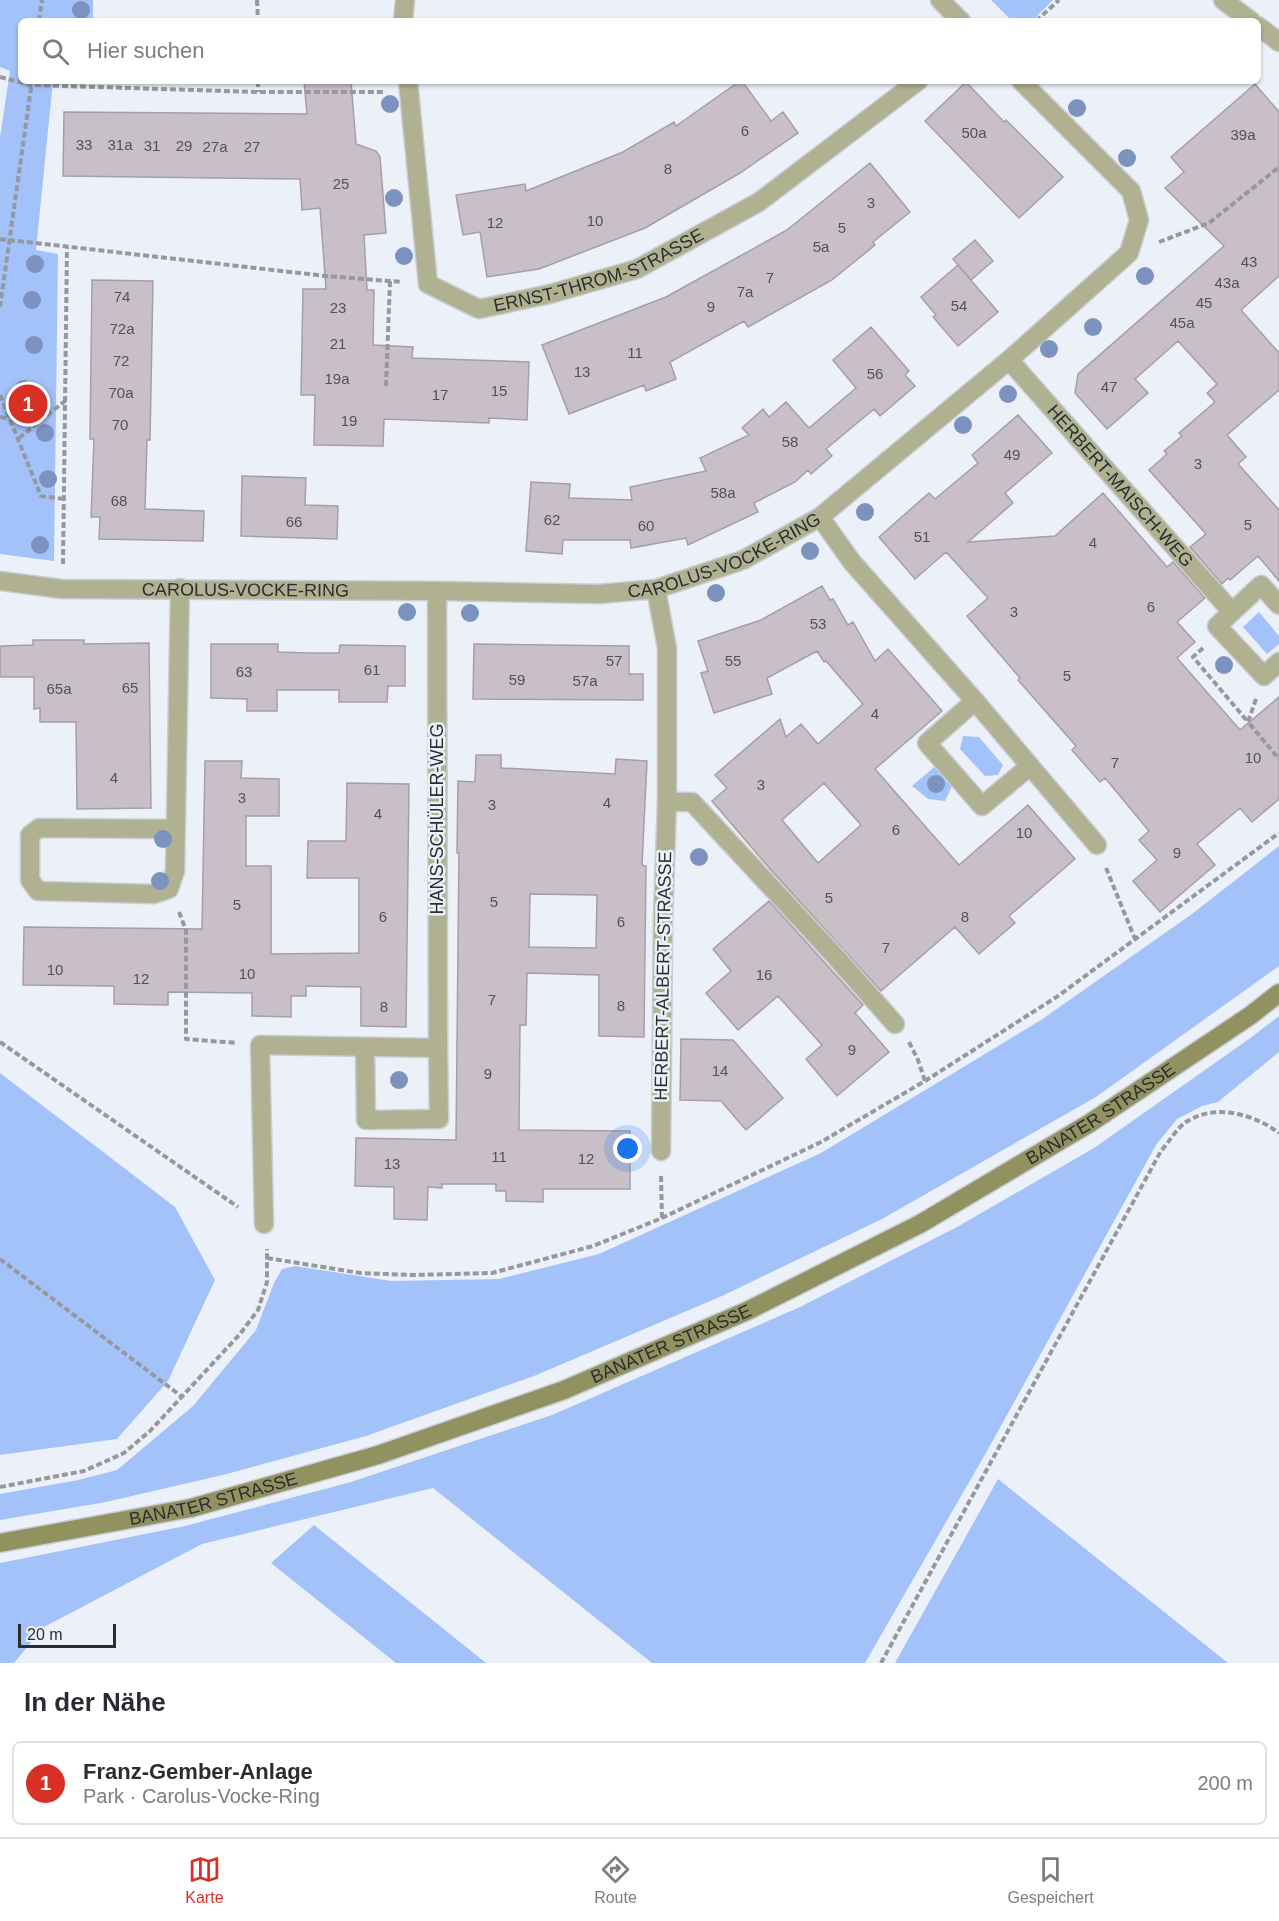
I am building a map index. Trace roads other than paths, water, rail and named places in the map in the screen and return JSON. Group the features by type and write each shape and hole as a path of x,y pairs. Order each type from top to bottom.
{"main road":[{"name":"BANATER STRASSE","path":"0,1543 191,1508 378,1455 564,1390 747,1311 920,1224 1090,1123 1251,1015 1279,993"}],"street":[{"path":"403,18 405,0"},
{"path":"940,0 958,18"},
{"path":"1223,0 1247,18"},
{"path":"1261,28 1279,42"},
{"name":"ERNST-THROM-STRASSE","path":"409,87 428,284 479,309 550,294 637,269 759,202 914,84"},
{"name":"CAROLUS-VOCKE-RING","path":"0,581 62,589 180,588 599,594 656,589 744,560 820,517 1009,360 1129,253 1139,220 1131,191 1025,84"},
{"name":"HERBERT-MAISCH-WEG","path":"1009,360 1232,612"},
{"path":"820,517 852,562 975,701 1097,845"},
{"path":"1279,605 1261,585 1217,626 1264,676 1279,662"},
{"path":"175,829 39,828 30,835 30,880 38,891 154,894 169,890 175,871 180,588"},
{"name":"HERBERT-ALBERT-STRASSE","path":"656,589 667,648 667,802 663,918 661,1151"},
{"name":"HANS-SCHÜLER-WEG","path":"365,1048 366,1120 439,1119 437,591"},
{"path":"975,701 927,743 982,806 1030,766"},
{"path":"667,802 692,802 895,1024"},
{"path":"264,1224 260,1045 438,1048"}],"place":[{"name":"Franz-Gember-Anlage","path":"28,404"}]}
